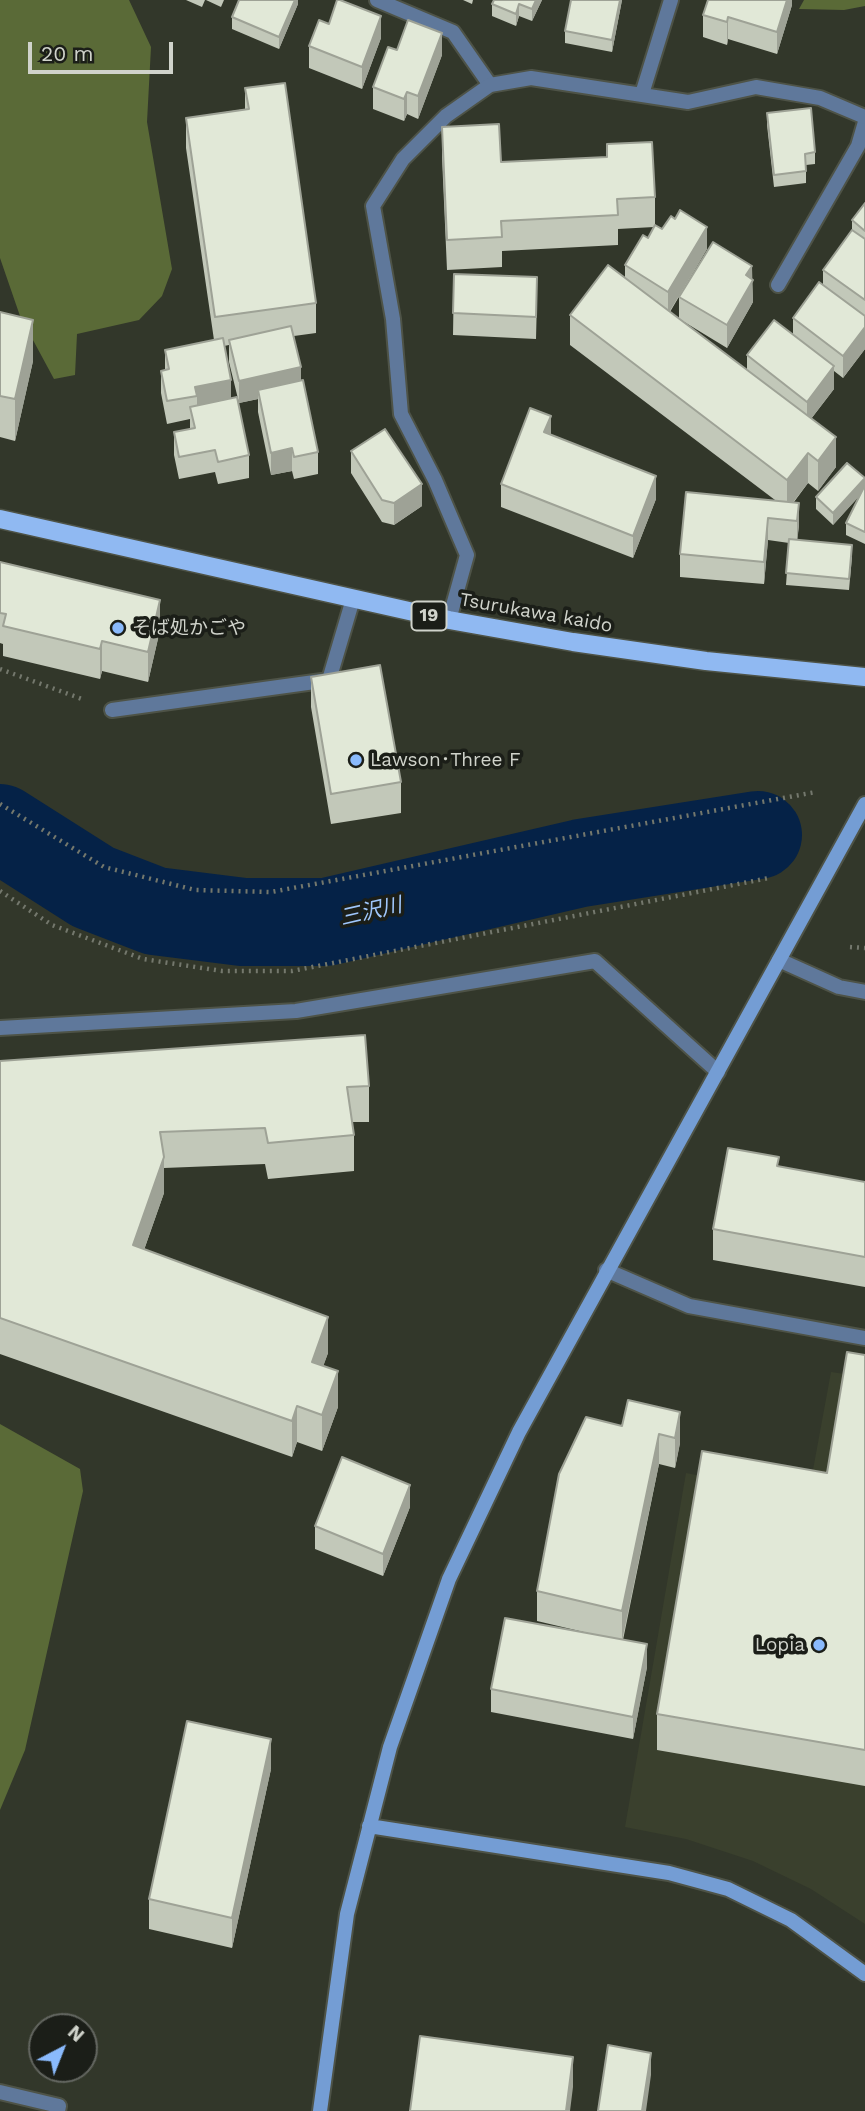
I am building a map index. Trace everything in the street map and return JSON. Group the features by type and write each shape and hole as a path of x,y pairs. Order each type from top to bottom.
{"main road":[{"name":"Tsurukawa kaido","path":"0,519 449,620 706,661 865,677"},
{"path":"320,2111 347,1914 406,1699 454,1569 519,1432 606,1270 865,804"},
{"path":"369,1826 669,1873 729,1889 792,1920 865,1974"}],"street":[{"path":"377,0 453,33 490,85"},
{"path":"642,94 671,0"},
{"path":"449,620 467,555 435,480 401,414 393,319 373,206 403,159 446,116 490,85 531,78 688,102 756,87 820,98 865,119 858,146 778,285"},
{"path":"113,710 329,680 353,599"},
{"path":"779,960 839,987 865,992"},
{"path":"0,1028 296,1012 595,961 718,1072"},
{"path":"606,1270 689,1306 865,1338"},
{"path":"0,2092 59,2106 58,2111"}],"path":[{"path":"0,669 113,710"},
{"path":"0,804 104,867 195,890 271,892 816,792"},
{"path":"0,891 52,925 143,958 222,971 292,971 769,878"},
{"path":"850,947 865,948"}],"shaded area":[{"path":"831,1372 865,1377 865,1924 811,1889 753,1861 686,1839 625,1827 686,1473 808,1497"}],"green space":[{"path":"0,0 129,0 151,47 147,122 172,269 162,296 139,320 77,334 75,375 54,379 20,316 0,258"},
{"path":"804,0 865,0 865,6 844,10 799,9"},
{"path":"0,1424 80,1469 83,1491 25,1750 0,1810"}],"building":[{"path":"239,0 295,0 279,37 232,17"},
{"path":"337,0 381,16 362,67 309,46 319,20 329,24"},
{"path":"494,0 536,0 532,9 519,4 516,14 492,4"},
{"path":"571,0 620,0 612,40 565,31"},
{"path":"708,0 787,0 777,32 728,17 727,22 703,15"},
{"path":"408,20 442,33 418,96 407,92 404,99 373,87 388,47 397,50"},
{"path":"285,83 316,303 215,317 186,118 249,109 245,88"},
{"path":"811,108 815,152 805,154 806,171 774,175 767,113"},
{"path":"499,124 501,162 607,157 607,144 652,142 655,197 617,199 618,215 501,221 502,237 447,240 442,127"},
{"path":"865,203 865,231 852,220"},
{"path":"680,210 707,227 668,292 625,265 643,235 648,238 655,225 662,229 671,216 675,219"},
{"path":"852,230 865,239 865,300 823,270"},
{"path":"713,242 752,266 746,275 753,280 727,325 679,297"},
{"path":"608,265 836,437 818,461 808,453 787,480 570,315"},
{"path":"454,274 537,277 536,317 453,313"},
{"path":"819,282 865,316 865,327 843,356 793,318"},
{"path":"0,312 33,320 15,399 0,396"},
{"path":"774,320 834,366 807,402 747,355"},
{"path":"291,326 301,367 239,381 229,340"},
{"path":"223,338 231,380 195,387 197,396 167,401 161,371 169,369 165,350"},
{"path":"303,380 318,452 294,457 292,448 271,453 258,390"},
{"path":"237,397 249,455 218,462 215,450 179,457 174,432 195,428 190,407"},
{"path":"530,408 551,416 544,432 656,476 633,536 501,484"},
{"path":"385,429 422,484 394,503 382,500 351,451"},
{"path":"847,463 865,478 833,513 816,497"},
{"path":"865,485 865,532 846,523"},
{"path":"686,492 799,503 797,521 768,518 764,562 680,554"},
{"path":"789,539 852,545 849,579 786,573"},
{"path":"0,562 160,600 148,652 102,641 100,649 3,626 6,614 0,613"},
{"name":"Lawson･Three F","path":"380,665 401,782 331,794 311,677"},
{"path":"365,1035 369,1086 347,1087 354,1135 268,1143 265,1128 160,1132 164,1157 133,1245 328,1317 312,1362 338,1371 322,1415 297,1406 292,1421 0,1318 0,1061"},
{"path":"728,1148 779,1157 777,1166 865,1182 865,1257 713,1229"},
{"path":"847,1352 865,1355 865,1750 657,1714 702,1451 827,1473"},
{"path":"628,1400 680,1412 675,1438 659,1434 622,1611 537,1591 559,1474 586,1417 622,1426"},
{"path":"342,1457 410,1485 383,1554 315,1526"},
{"path":"505,1618 647,1644 633,1717 491,1689"},
{"path":"187,1721 271,1739 232,1918 149,1899"},
{"path":"420,2036 573,2057 566,2111 410,2111"},
{"path":"608,2045 651,2053 642,2111 598,2111"}],"waterway":[{"name":"三沢川","path":"0,828 93,887 155,911 243,922 326,922 581,863 758,835"}],"place":[{"name":"そば処かごや","path":"118,628"},
{"name":"Lawson･Three F","path":"356,760"},
{"name":"Lopia","path":"819,1645"}]}
